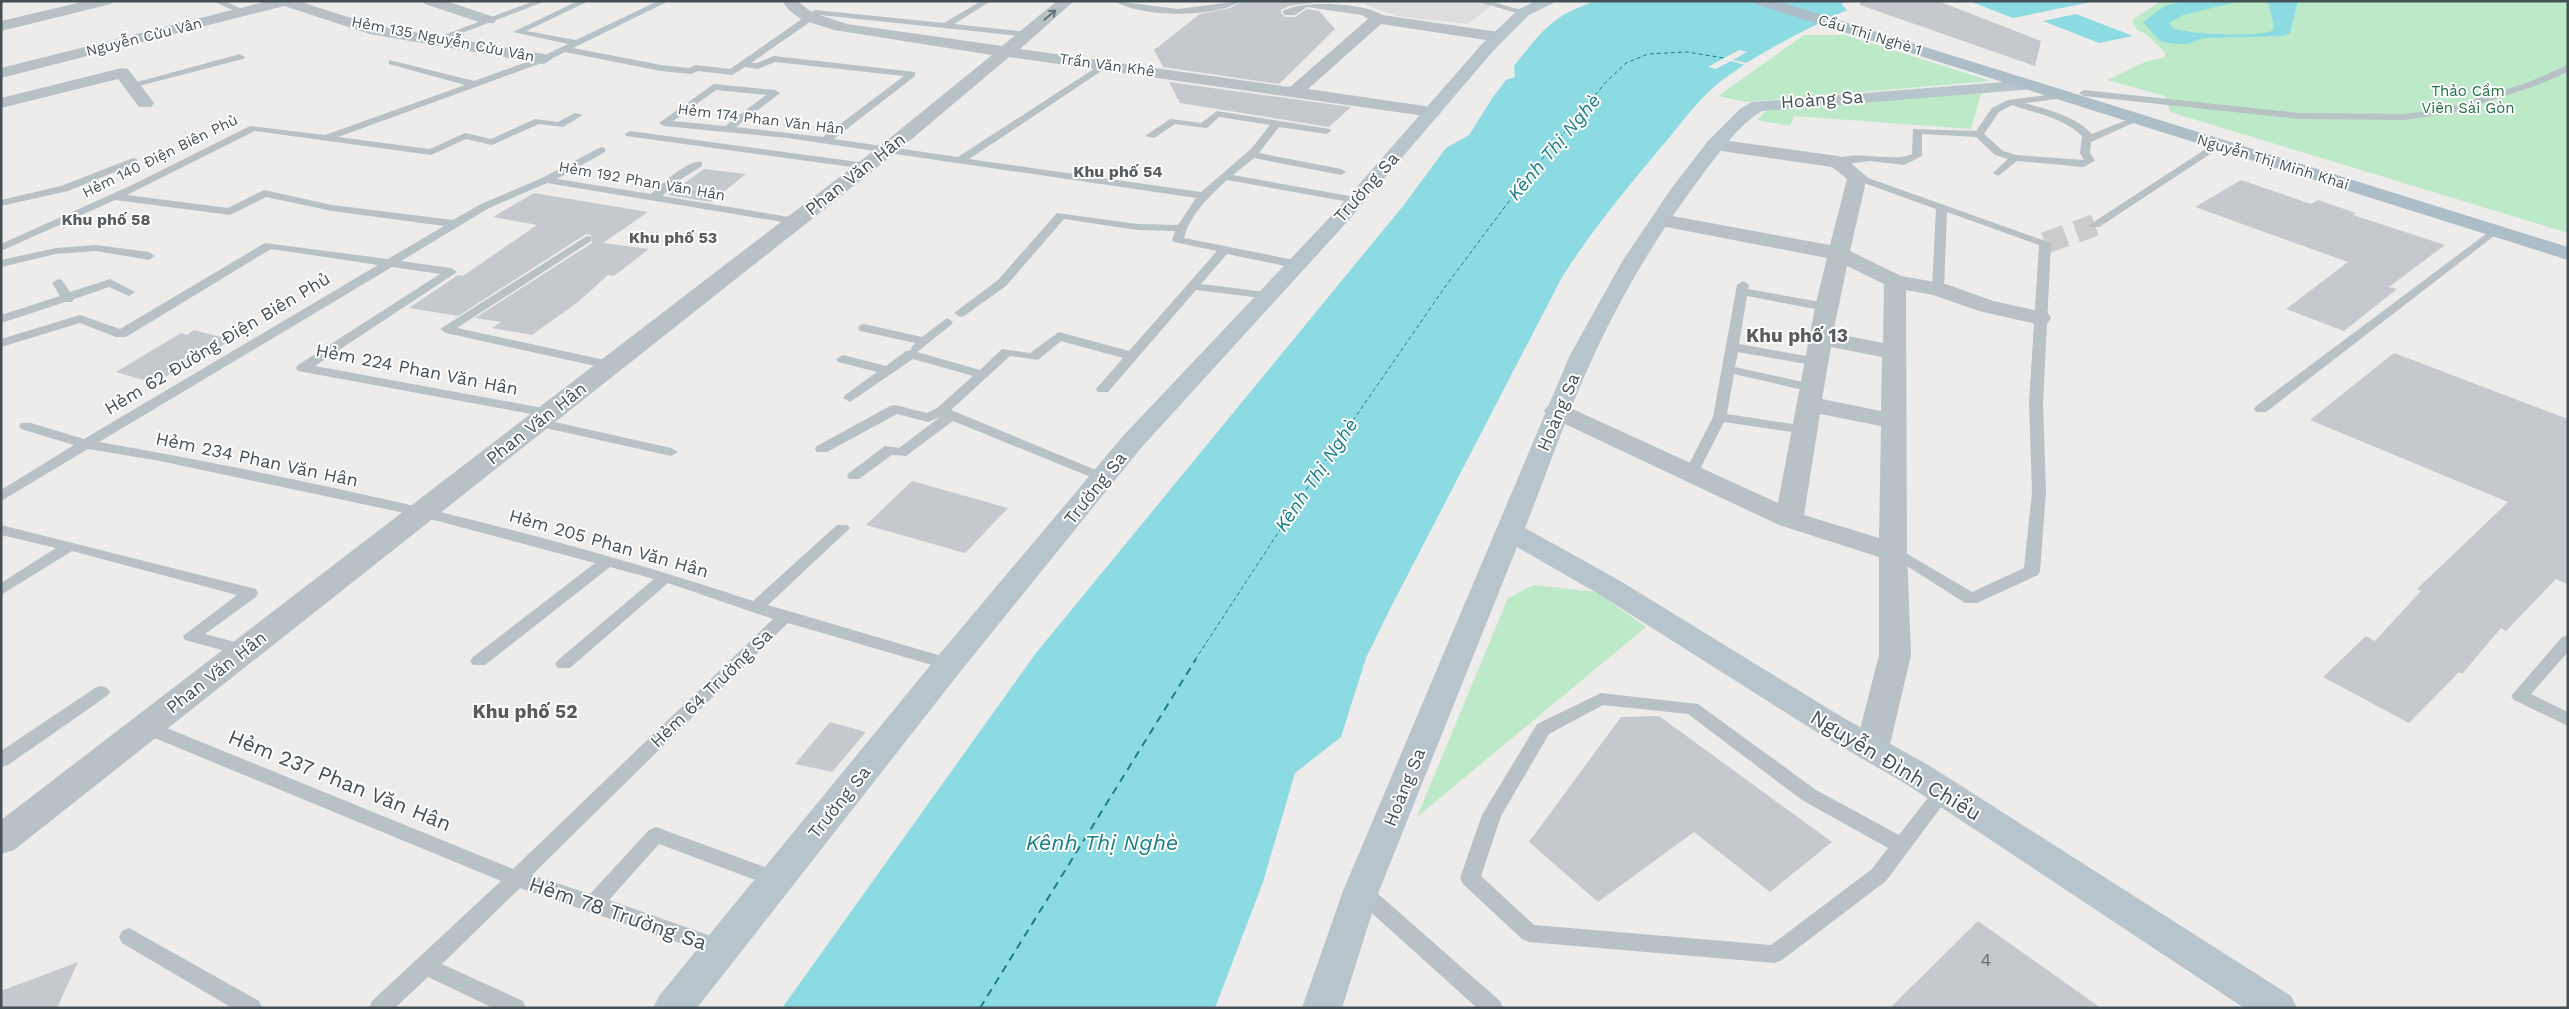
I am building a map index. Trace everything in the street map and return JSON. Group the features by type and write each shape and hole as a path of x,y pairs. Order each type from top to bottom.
{"main road":[{"name":"Cầu Thị Nghè 1","path":"1760,1 1980,65"},
{"name":"Cầu Thị Nghè 1","path":"1787,1 1980,65"},
{"name":"Nguyễn Thị Minh Khai","path":"1980,65 2019,93 2062,96 2568,254"},
{"name":"Nguyễn Thị Minh Khai","path":"1980,65 2084,94 2568,243"}],"street":[{"path":"1,26 106,1"},
{"path":"430,1 488,20"},
{"name":"Trần Văn Khê","path":"789,1 800,12 811,18 847,29 1017,43 1103,66 1295,91 1432,112"},
{"name":"Phan Văn Hân","path":"1,840 887,150 1067,1"},
{"name":"Trường Sa","path":"673,1008 949,664 1132,442 1355,200 1499,37 1524,12 1550,1"},
{"name":"Nguyễn Cửu Vân","path":"1,73 286,2"},
{"name":"Hẻm 135 Nguyễn Cửu Vân","path":"286,2 370,29 544,59"},
{"path":"1290,12 1304,2 1366,11 1378,19 1499,37"},
{"path":"1295,91 1378,19"},
{"path":"1,103 122,73 145,104"},
{"name":"Hoàng Sa","path":"1322,1008 1361,891 1510,532 1557,411 1608,305 1678,193 1715,145 1749,110 1767,104 2019,93"},
{"path":"1715,145 1838,162 1857,177 1837,253 1826,307 1789,519"},
{"path":"1661,220 1837,253 1895,281 1938,289 1987,306 2040,318"},
{"path":"1872,749 1895,655 1893,552 1895,281"},
{"path":"1821,338 1894,352"},
{"path":"1811,396 1894,421"},
{"path":"1557,411 1789,519 1893,552"},
{"name":"Nguyễn Đình Chiểu","path":"1510,532 1607,586 1872,749 1944,791 2277,1008"}],"lane":[{"path":"218,1 244,12"},
{"path":"435,40 542,1"},
{"path":"577,43 517,32 585,1"},
{"name":"Hẻm 140 Điện Biên Phủ","path":"1,248 115,196 254,128 326,138 544,59 665,1"},
{"path":"946,26 987,1"},
{"path":"1119,1 1158,12 1180,13 1237,1"},
{"path":"1479,1 1524,12"},
{"path":"563,49 691,71 696,68 732,72 818,12 946,26 1017,43"},
{"path":"131,85 240,57"},
{"path":"744,65 758,66 774,58 912,74 826,140"},
{"path":"392,62 474,84"},
{"path":"960,160 1103,66"},
{"path":"2084,94 2299,116 2404,117 2450,111 2568,68"},
{"path":"2553,75 2568,79"},
{"name":"Hẻm 174 Phan Văn Hân","path":"727,129 775,92 714,87 664,123 826,140 1204,196"},
{"path":"1980,134 1994,110 2019,93 2062,96"},
{"path":"1838,162 1870,158 1904,162 1917,156 1916,131 1980,134 1999,152 2015,158 2083,164 2090,161 2085,153 2087,140 2083,130 2019,93"},
{"path":"1150,136 1172,121 1203,126 1217,114 1326,131"},
{"path":"326,138 431,152 465,136 492,142 538,121 559,125 578,115"},
{"path":"2087,140 2137,120"},
{"path":"1277,123 1252,154 1204,196 1181,228 1178,240 1295,264"},
{"path":"630,134 866,166"},
{"path":"2095,226 2218,145"},
{"name":"Hẻm 192 Phan Văn Hân","path":"546,180 601,150"},
{"path":"1252,154 1341,172"},
{"path":"1998,173 2015,158"},
{"path":"1,203 64,189 133,161"},
{"path":"652,199 674,179 698,164"},
{"path":"1226,177 1355,200"},
{"path":"1857,177 1898,193 1942,206 2045,243 2036,403 2039,492 2032,571 1970,599 1893,552"},
{"name":"Hẻm 192 Phan Văn Hân","path":"546,180 795,222"},
{"name":"Hẻm 62 Đường Điện Biên Phủ","path":"1,497 86,444 485,206 546,180"},
{"path":"115,196 230,212 264,193 332,208 455,224"},
{"path":"1938,289 1942,206"},
{"path":"960,313 1002,283 1061,215 1137,227 1181,228"},
{"path":"2261,409 2494,231"},
{"path":"588,239 446,329 609,365"},
{"path":"1,343 80,319 122,334 269,245 390,263"},
{"path":"1,264 56,251 96,248 149,256"},
{"path":"1103,389 1225,249"},
{"name":"Hẻm 224 Phan Văn Hân","path":"390,263 451,272 303,368 543,418"},
{"path":"58,283 68,299"},
{"path":"1,320 68,299 110,283 129,292"},
{"path":"1192,286 1266,296"},
{"path":"1692,474 1720,417 1733,347 1737,310 1743,289 1826,307"},
{"path":"850,398 911,354 947,322"},
{"path":"864,328 924,341"},
{"path":"854,476 890,449 900,452 947,413 1007,352 1032,357 1059,336 1131,356"},
{"path":"1733,347 1817,362"},
{"path":"911,354 983,375"},
{"path":"843,359 889,371"},
{"path":"1728,369 1811,396"},
{"path":"822,449 895,409 928,418 947,413 1103,478"},
{"path":"1720,417 1804,430"},
{"path":"543,418 671,452"},
{"name":"Hẻm 234 Phan Văn Hân","path":"26,426 86,444 160,457 421,512"},
{"name":"Hẻm 205 Phan Văn Hân","path":"421,512 666,577 785,617"},
{"path":"756,607 842,528"},
{"path":"1,530 250,593 191,636 244,650"},
{"path":"1,590 70,546"},
{"path":"478,661 608,561"},
{"path":"564,664 666,577"},
{"name":"Hẻm 64 Trường Sa","path":"380,1008 426,966 785,617 949,664"},
{"path":"2568,642 2520,696 2568,720"},
{"path":"1,760 101,692"},
{"path":"1901,846 1809,795 1692,708 1601,699 1543,729 1492,815 1470,878 1529,933 1775,954 1879,875 1944,791"},
{"name":"Hẻm 237 Phan Văn Hân","path":"146,727 515,878"},
{"path":"594,903 656,835 777,880"},
{"name":"Hẻm 78 Trường Sa","path":"515,878 594,903 721,948"},
{"path":"1361,891 1492,1008"},
{"path":"129,937 251,1008"},
{"path":"426,966 515,1008"}],"shaded area":[{"path":"1356,1 1498,1 1467,24 1396,16"}],"green space":[{"name":"Thảo Cầm Viên Sài Gòn","path":"2161,1 2568,1 2568,233 2170,112 2165,96 2107,80 2145,62 2165,57 2165,52 2146,34 2137,30 2132,20"},
{"path":"1804,35 1845,35 1991,81 1746,102 1718,96"},
{"path":"1982,90 1971,129 1794,116 1790,126 1757,120 1770,107"},
{"path":"1534,585 1596,592 1646,627 1417,817 1508,598"}],"water":[{"name":"Kênh Thị Nghè","path":"1596,1 1844,1 1842,5 1847,10 1766,51 1736,70 1713,88 1690,112 1622,194 1584,244 1561,279 1366,658 1341,737 1295,773 1263,882 1215,1008 782,1008 1036,653 1403,206 1446,148 1469,135 1506,80 1515,77 1514,66 1532,43 1549,26 1568,12"},
{"path":"1969,1 2096,1 2013,18"},
{"path":"2183,1 2241,1 2183,15 2169,23 2174,29 2208,33 2252,34 2272,31 2274,27 2269,5 2264,1 2298,1 2290,33 2283,36 2204,38 2187,44 2160,41 2143,22 2165,6"},
{"path":"2076,14 2133,36 2099,43 2043,21"}],"pier":[{"path":"1739,50 1747,52 1733,60 1747,63 1745,65 1731,61 1716,69 1708,67"}],"building":[{"path":"1243,1 1310,1 1312,3 1289,6 1281,10 1281,13 1285,17 1295,17 1307,9 1319,11 1335,29 1279,84 1163,67 1154,50 1200,14 1230,8"},
{"path":"1860,1 1938,1 2041,41 2035,66 1860,5"},
{"path":"1169,82 1351,107 1329,127 1180,103"},
{"path":"704,169 746,174 711,202 668,195"},
{"path":"2241,180 2311,204 2318,200 2356,213 2353,215 2445,245 2389,287 2397,289 2344,331 2286,309 2348,262 2195,207"},
{"path":"534,193 648,212 603,243 649,249 614,276 608,275 578,302 532,335 492,328 501,322 475,318 592,243 591,235 586,234 458,316 409,308 458,275 463,276 537,225 493,217"},
{"path":"194,330 232,340 154,383 116,372 181,333 187,335"},
{"path":"2394,353 2568,419 2568,584 2556,579 2506,631 2501,628 2462,674 2459,672 2409,723 2323,677 2366,636 2375,641 2421,591 2417,589 2508,502 2310,420"},
{"path":"912,481 1008,508 965,553 866,525"},
{"path":"1659,716 1832,842 1770,892 1694,832 1598,902 1529,842 1621,717"},
{"path":"830,722 866,732 832,772 795,764"},
{"path":"1978,921 2101,1008 1890,1008"},
{"path":"78,962 57,1008 1,1008 1,991"}],"ferry route":[{"path":"1195,660 1323,464 1445,287 1524,181 1606,82 1626,63 1648,54 1687,52 1724,58"},
{"path":"980,1008 1196,659"}],"tunnel":[{"path":"2045,243 2095,225"}],"district":[{"name":"Khu phố 54","path":"1118,171"},
{"name":"Khu phố 58","path":"106,219"},
{"name":"Khu phố 53","path":"673,237"},
{"name":"Khu phố 13","path":"1797,335"},
{"name":"Khu phố 52","path":"525,711"}]}
